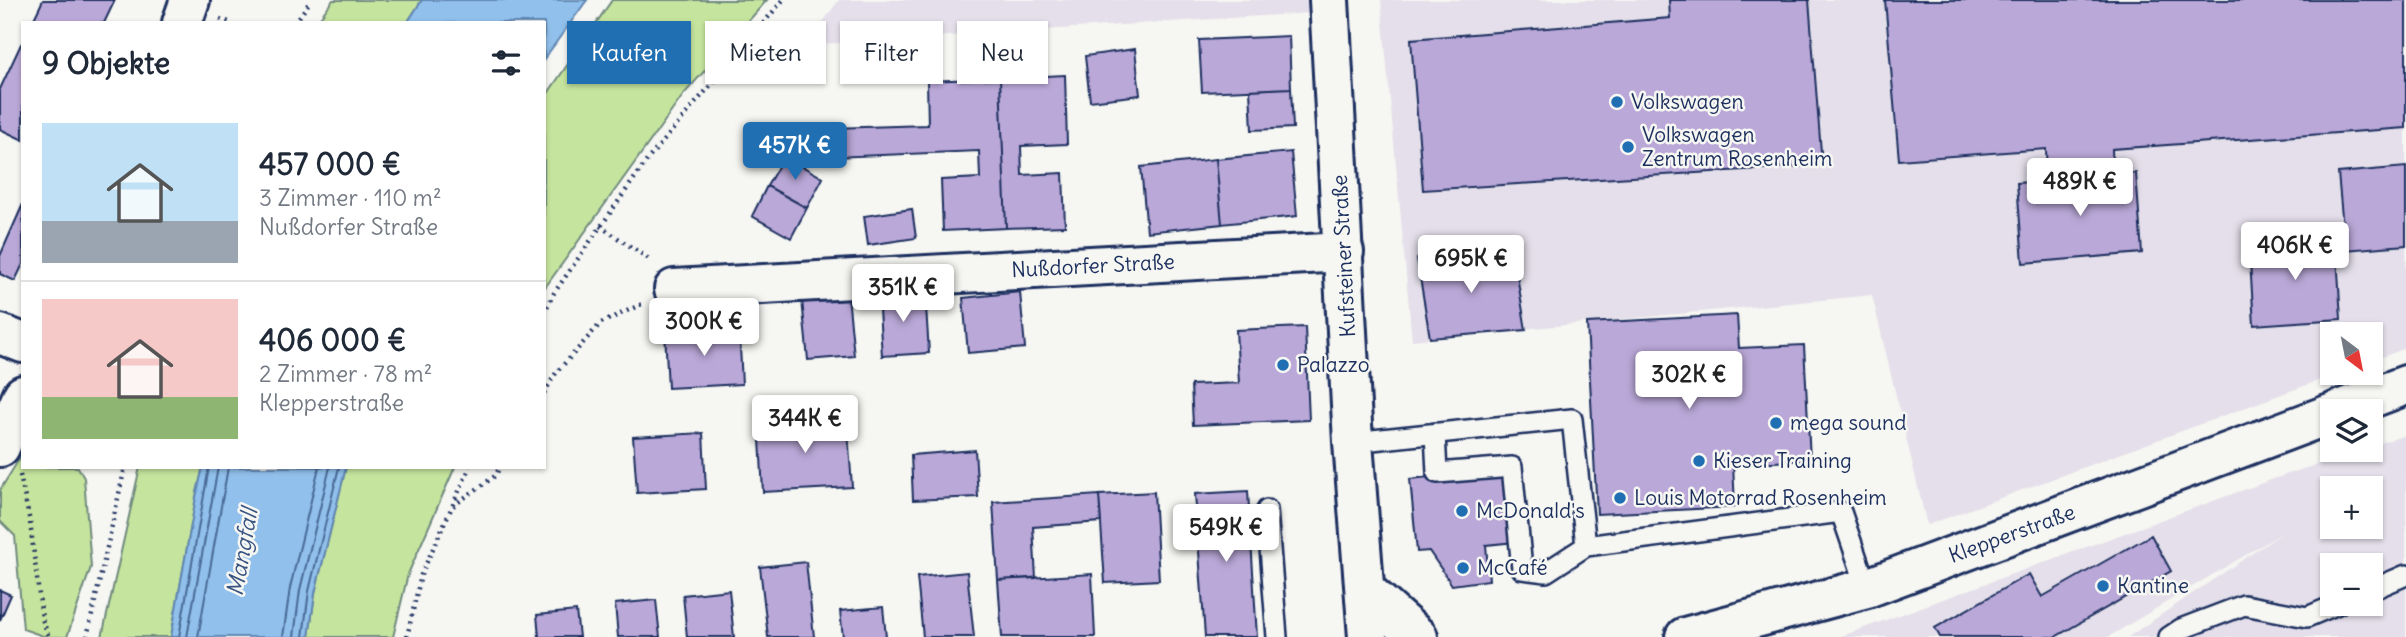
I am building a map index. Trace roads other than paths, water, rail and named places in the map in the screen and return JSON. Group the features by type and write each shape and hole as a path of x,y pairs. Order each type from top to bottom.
{"street":[{"path":"183,21 190,0"},
{"name":"Kufsteiner Straße","path":"1329,0 1353,442 1368,637"},
{"name":"Nußdorfer Straße","path":"674,289 1344,252"},
{"path":"0,334 21,342"},
{"name":"Klepperstraße","path":"2369,399 2406,385"},
{"name":"Klepperstraße","path":"1685,637 1867,588 2320,418"},
{"path":"1365,590 1418,637"}],"lane":[{"path":"1353,442 1573,419 1586,546"},
{"path":"1435,433 1437,473 1513,467 1522,569 1546,572 1586,546 1841,512 1867,588"},
{"path":"1267,510 1277,637"},
{"path":"2383,585 2406,575"},
{"path":"2169,637 2181,629 2244,605 2307,617 2320,612"}],"water":[{"path":"422,0 587,0 572,21 567,21 567,27 546,56 546,21 408,21"},
{"name":"Mangfall","path":"203,469 346,469 315,593 309,637 171,637"}],"place":[{"name":"Volkswagen","path":"1617,102"},
{"name":"Volkswagen Zentrum Rosenheim","path":"1628,147"},
{"name":"Palazzo","path":"1283,365"},
{"name":"mega sound","path":"1776,423"},
{"name":"Kieser Training","path":"1699,461"},
{"name":"Louis Motorrad Rosenheim","path":"1620,498"},
{"name":"McDonald's","path":"1462,511"},
{"name":"McCafé","path":"1463,568"},
{"name":"Kantine","path":"2103,586"}]}
